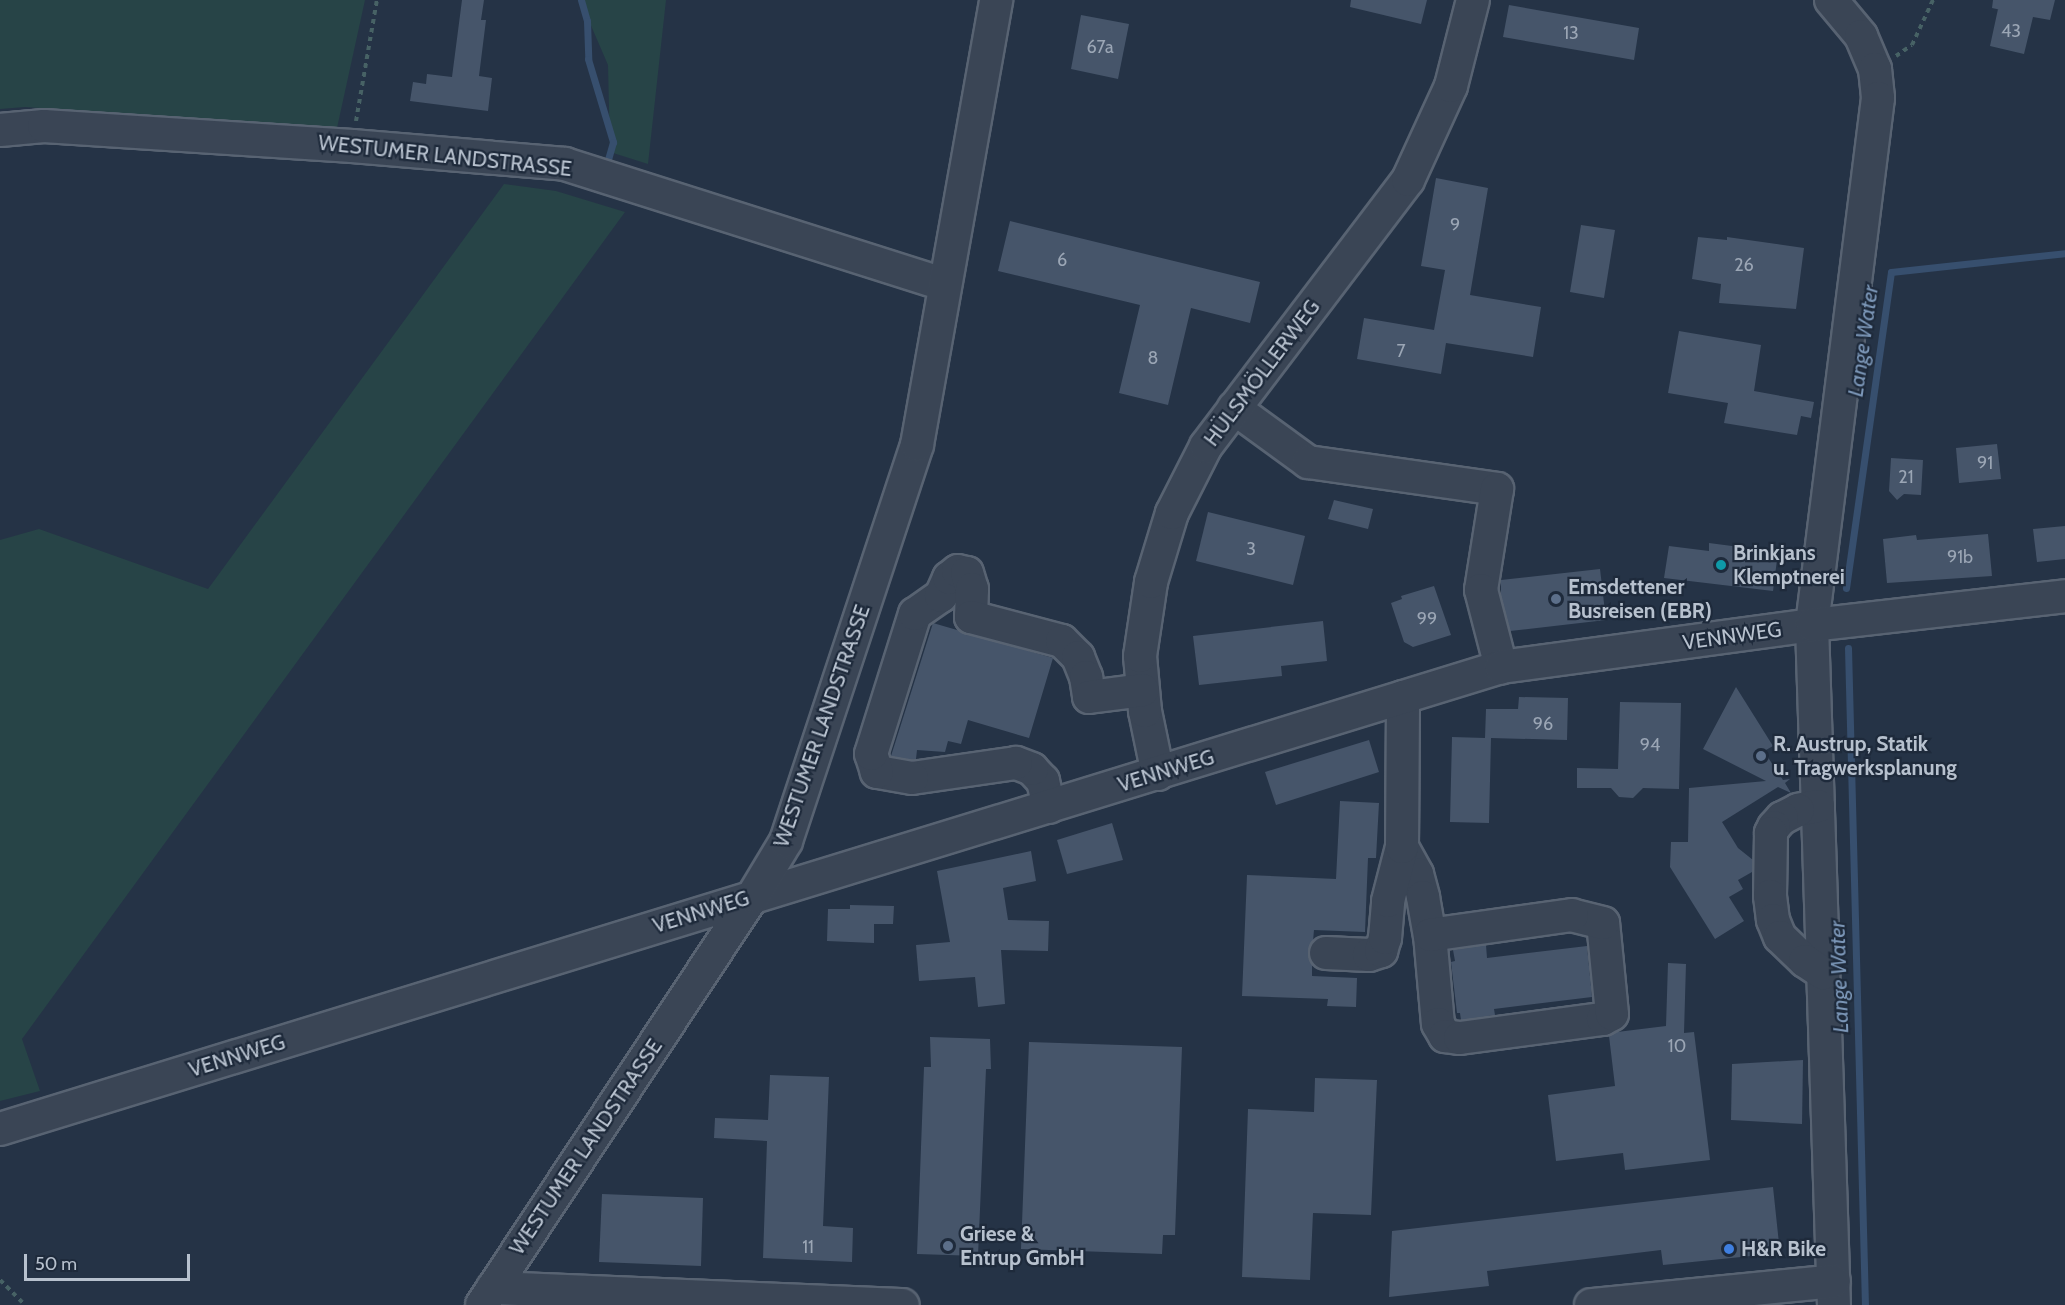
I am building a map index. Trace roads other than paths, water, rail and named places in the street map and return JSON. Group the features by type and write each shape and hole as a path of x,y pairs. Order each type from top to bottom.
{"street":[{"name":"WESTUMER LANDSTRASSE","path":"487,1297 753,896 786,841 917,444 996,0"},
{"name":"HÜLSMÖLLERWEG","path":"1158,774 1143,690 1140,656 1151,582 1172,513 1206,446 1408,180 1451,86 1473,0"},
{"path":"1591,1305 1834,1293 1812,625 1878,98 1875,69 1861,36 1831,0"},
{"name":"WESTUMER LANDSTRASSE","path":"0,130 44,126 352,146 565,165 944,284"},
{"path":"1234,408 1308,462 1497,489 1481,590 1501,668"},
{"path":"1049,807 1043,781 1032,769 1016,763 912,778 877,771 871,754 915,614 940,596 949,578 958,571 968,573 972,589 971,617 1062,642 1078,657 1086,677 1089,698 1143,690"},
{"name":"VENNWEG","path":"0,1129 1501,668 1812,625 2065,596"},
{"path":"1326,952 1369,955 1381,951 1385,939 1392,884 1402,847 1403,697"},
{"path":"1818,806 1797,810 1782,818 1774,827 1771,833 1770,896 1773,920 1780,937 1804,961 1824,973"},
{"path":"1402,847 1417,874 1430,934 1438,1024 1445,1036 1460,1038 1603,1019 1612,1014 1603,922 1572,915 1430,934"},
{"path":"487,1297 903,1305"}],"waterway":[{"path":"581,0 587,21 588,59 613,142 606,166"},
{"name":"Lange Water","path":"1846,588 1891,272 2065,253"},
{"name":"Lange Water","path":"1848,648 1865,1305"}],"place":[{"name":"Brinkjans Klemptnerei","path":"1721,565"},
{"name":"Emsdettener Busreisen (EBR)","path":"1556,599"},
{"name":"R. Austrup, Statik u. Tragwerksplanung","path":"1761,756"},
{"name":"Griese & Entrup GmbH","path":"948,1246"},
{"name":"H&R Bike","path":"1729,1249"}]}
